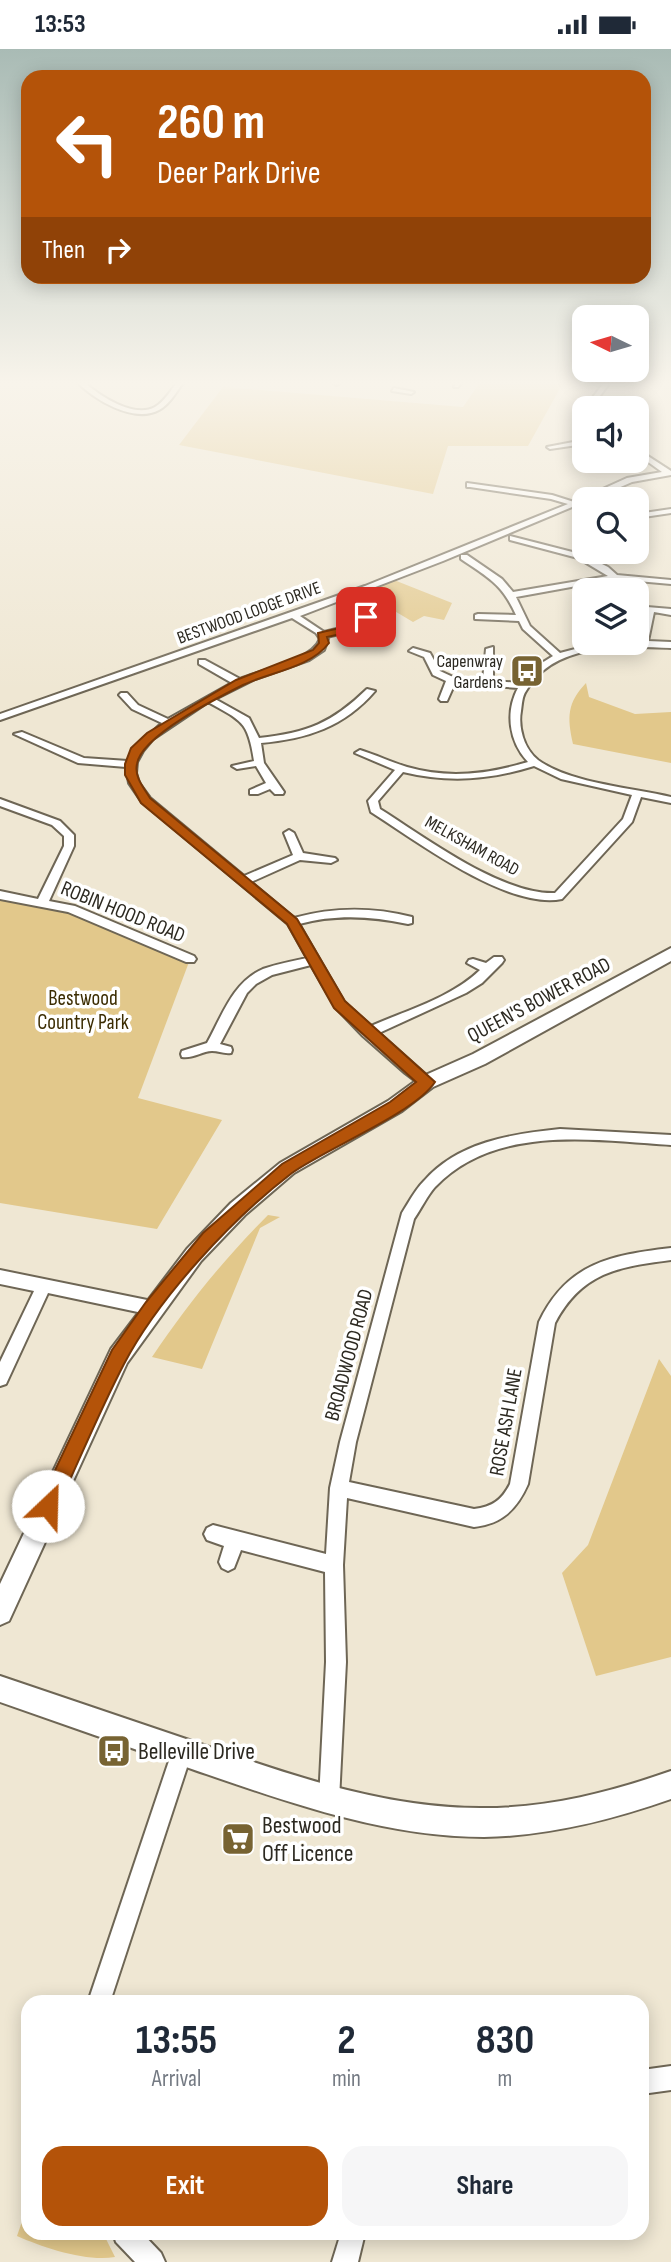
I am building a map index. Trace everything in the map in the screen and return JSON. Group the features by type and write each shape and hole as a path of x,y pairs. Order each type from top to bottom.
{"street":[{"path":"475,487 552,497 572,503"},
{"name":"BESTWOOD LODGE DRIVE","path":"0,717 293,615 503,535 572,505"},
{"path":"649,514 671,511"},
{"path":"513,538 591,560 605,567 615,577"},
{"path":"464,557 488,571 511,595 520,618 533,636 558,656"},
{"path":"511,595 615,577 671,582"},
{"path":"649,614 650,609 671,612"},
{"path":"322,635 352,628 375,610"},
{"path":"293,615 322,635 324,643 316,652 240,683 170,723 137,748 131,764 131,775 146,800 292,922 340,1005 368,1033 427,1082"},
{"path":"354,615 366,617"},
{"path":"484,615 520,618"},
{"path":"649,644 671,645"},
{"path":"421,649 435,661 436,673 452,680 525,686"},
{"path":"477,655 489,652 488,681"},
{"path":"572,652 558,656 539,668 525,686 517,706 516,730 524,752 534,763 559,774 671,800"},
{"path":"205,667 240,683"},
{"path":"444,699 452,680"},
{"path":"256,741 315,736 346,717 371,690"},
{"path":"124,695 135,706 170,723"},
{"path":"210,700 246,720 256,741 259,762 276,788 254,792"},
{"path":"19,734 36,746 82,761 131,764"},
{"path":"360,753 400,771 448,778 476,778 504,773 534,763"},
{"path":"237,766 259,762"},
{"name":"MELKSHAM ROAD","path":"400,771 373,801 375,810 475,872 532,898 547,899 558,896 628,820 638,792"},
{"path":"0,802 56,823 69,835 69,846 43,901"},
{"path":"289,833 299,856"},
{"path":"243,881 299,856 331,860"},
{"name":"ROBIN HOOD ROAD","path":"0,895 43,901 90,916 190,959"},
{"path":"292,922 322,913 376,907 408,920"},
{"name":"QUEEN'S BOWER ROAD","path":"0,1612 109,1374 152,1308 209,1238 287,1168 395,1106 427,1082 479,1059 671,954"},
{"path":"212,1046 242,990 252,981 268,972 313,960"},
{"path":"368,1033 436,1005 478,980 486,968 498,960"},
{"path":"473,963 486,968"},
{"path":"187,1054 212,1046 226,1050"},
{"name":"BROADWOOD ROAD","path":"329,1800 336,1662 334,1565 339,1488 348,1442 407,1217 434,1179 474,1151 491,1144 529,1136 579,1134 671,1140"},
{"name":"ROSE ASH LANE","path":"339,1488 474,1518 485,1517 502,1509 516,1493 519,1484 547,1322 554,1306 576,1283 598,1267 671,1254"},
{"path":"0,1277 152,1308"},
{"path":"0,1379 44,1286"},
{"path":"213,1534 334,1565"},
{"path":"228,1562 235,1540"},
{"path":"0,1689 329,1800 422,1819 509,1821 596,1810 671,1786"},
{"path":"101,1995 183,1752"},
{"path":"649,2081 671,2078"},
{"path":"132,2240 152,2262"},
{"path":"345,2262 351,2240"}],"green space":[{"path":"383,484 436,484 433,494"},
{"path":"394,580 452,603 444,620 424,616 413,622 361,591"},
{"path":"586,683 589,697 635,714 671,712 671,763 573,744 570,711 575,697"},
{"name":"Bestwood Country Park","path":"0,899 56,907 189,962 138,1098 222,1120 157,1229 0,1203"},
{"path":"268,1215 280,1217 260,1228 202,1369 152,1357 207,1283"},
{"path":"659,1359 671,1376 671,1657 596,1676 562,1573 588,1545"},
{"path":"28,2240 106,2240 115,2257 92,2258 52,2249"}],"place":[{"name":"Capenwray Gardens","path":"527,671"},
{"name":"Belleville Drive","path":"114,1751"},
{"name":"Bestwood Off Licence","path":"238,1839"}],"route":[{"path":"48,1506 109,1374 132,1334 209,1238 238,1209 287,1168 395,1106 427,1082 368,1033 340,1005 292,922 146,800 136,788 131,775 131,764 137,748 151,735 240,683 309,656 321,648 324,643 322,635 352,628 366,617"}]}
